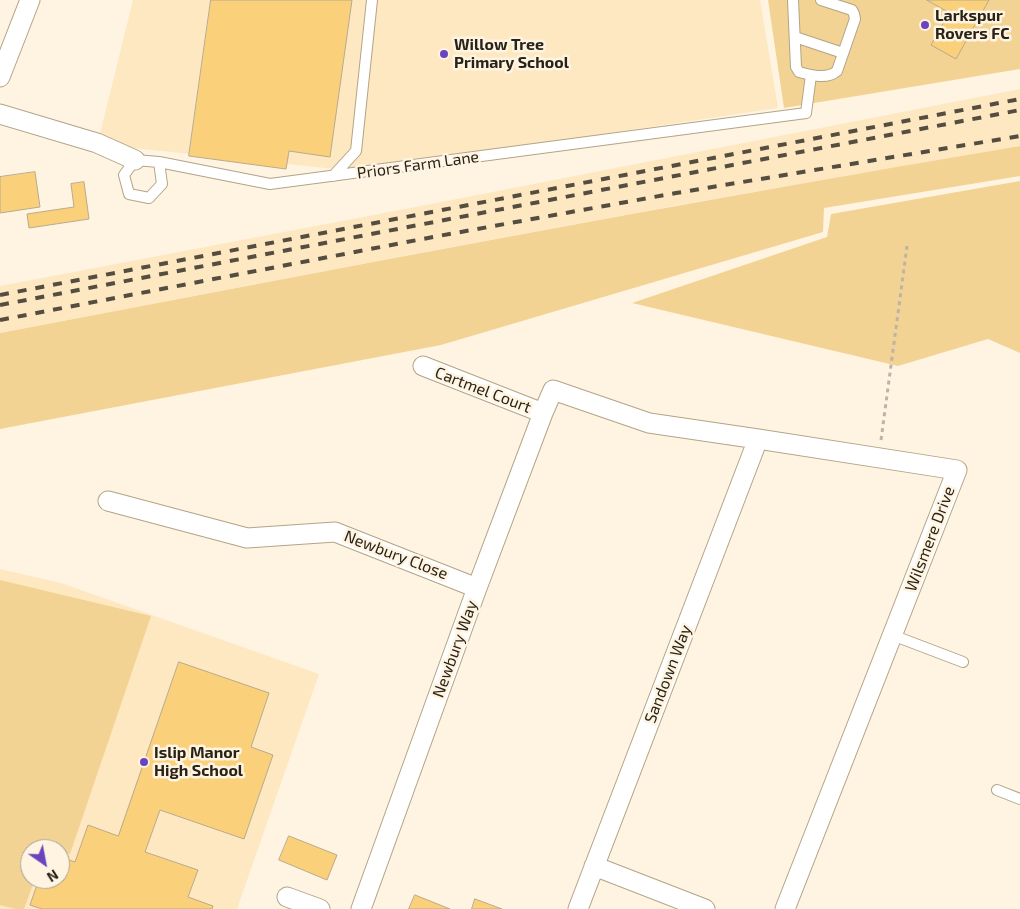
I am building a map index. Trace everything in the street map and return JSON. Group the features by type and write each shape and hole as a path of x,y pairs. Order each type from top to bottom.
{"street":[{"path":"0,77 30,0"},
{"name":"Priors Farm Lane","path":"0,114 97,143 135,160"},
{"name":"Cartmel Court","path":"423,366 543,413"},
{"name":"Wilsmere Drive","path":"553,390 649,423 956,470 785,909"},
{"name":"Newbury Way","path":"361,909 477,588 553,390"},
{"name":"Sandown Way","path":"578,909 758,439"},
{"name":"Newbury Close","path":"108,501 247,538 335,532 477,588"},
{"path":"594,866 705,909"},
{"path":"287,897 320,909"}],"lane":[{"path":"333,176 356,151 372,0"},
{"path":"793,0 796,67 799,72 811,76 832,75 837,71 855,19 852,10 822,0"},
{"path":"794,37 843,53"},
{"name":"Priors Farm Lane","path":"135,160 159,162 270,184 806,113 811,76"},
{"path":"135,160 124,175 129,194 149,198 162,184 159,162"},
{"path":"892,635 963,662"},
{"path":"997,790 1020,799"}],"path":[{"path":"879,458 907,246"}],"shaded area":[{"name":"Willow Tree Primary School","path":"133,0 760,0 778,108 354,171 123,147 100,134"},
{"path":"768,0 1020,0 1020,69 784,108"},
{"path":"1020,89 1020,146 679,205 0,333 0,286"},
{"path":"1020,146 1020,176 824,208 823,232 441,345 0,429 0,333 637,213"},
{"path":"1020,181 1020,353 988,339 898,366 632,303 827,237 831,214"},
{"name":"Islip Manor High School","path":"0,569 61,583 319,674 237,909 0,909"},
{"path":"0,580 151,616 70,854 70,839 20,839 20,889 31,889 24,909 0,905"}],"building":[{"path":"211,0 352,0 330,157 289,151 286,169 189,156"},
{"path":"927,0 989,0 956,59 931,45 949,13"},
{"path":"35,172 40,207 0,213 0,177"},
{"path":"84,182 89,219 29,228 27,214 74,207 71,184"},
{"path":"179,662 269,693 251,747 273,755 244,839 160,810 145,852 198,870 188,897 213,906 212,909 42,909 30,905 36,889 70,889 70,860 75,862 88,825 118,836"},
{"path":"289,836 337,855 327,880 279,860"},
{"path":"415,895 450,909 409,909"},
{"path":"475,899 502,909 472,909"}],"railway":[{"path":"0,295 1020,99"},
{"path":"0,305 1020,110"},
{"path":"0,320 433,237 676,193 1020,136"}],"place":[{"name":"Larkspur Rovers FC","path":"925,25"},
{"name":"Willow Tree Primary School","path":"444,54"},
{"name":"Islip Manor High School","path":"144,762"}]}
